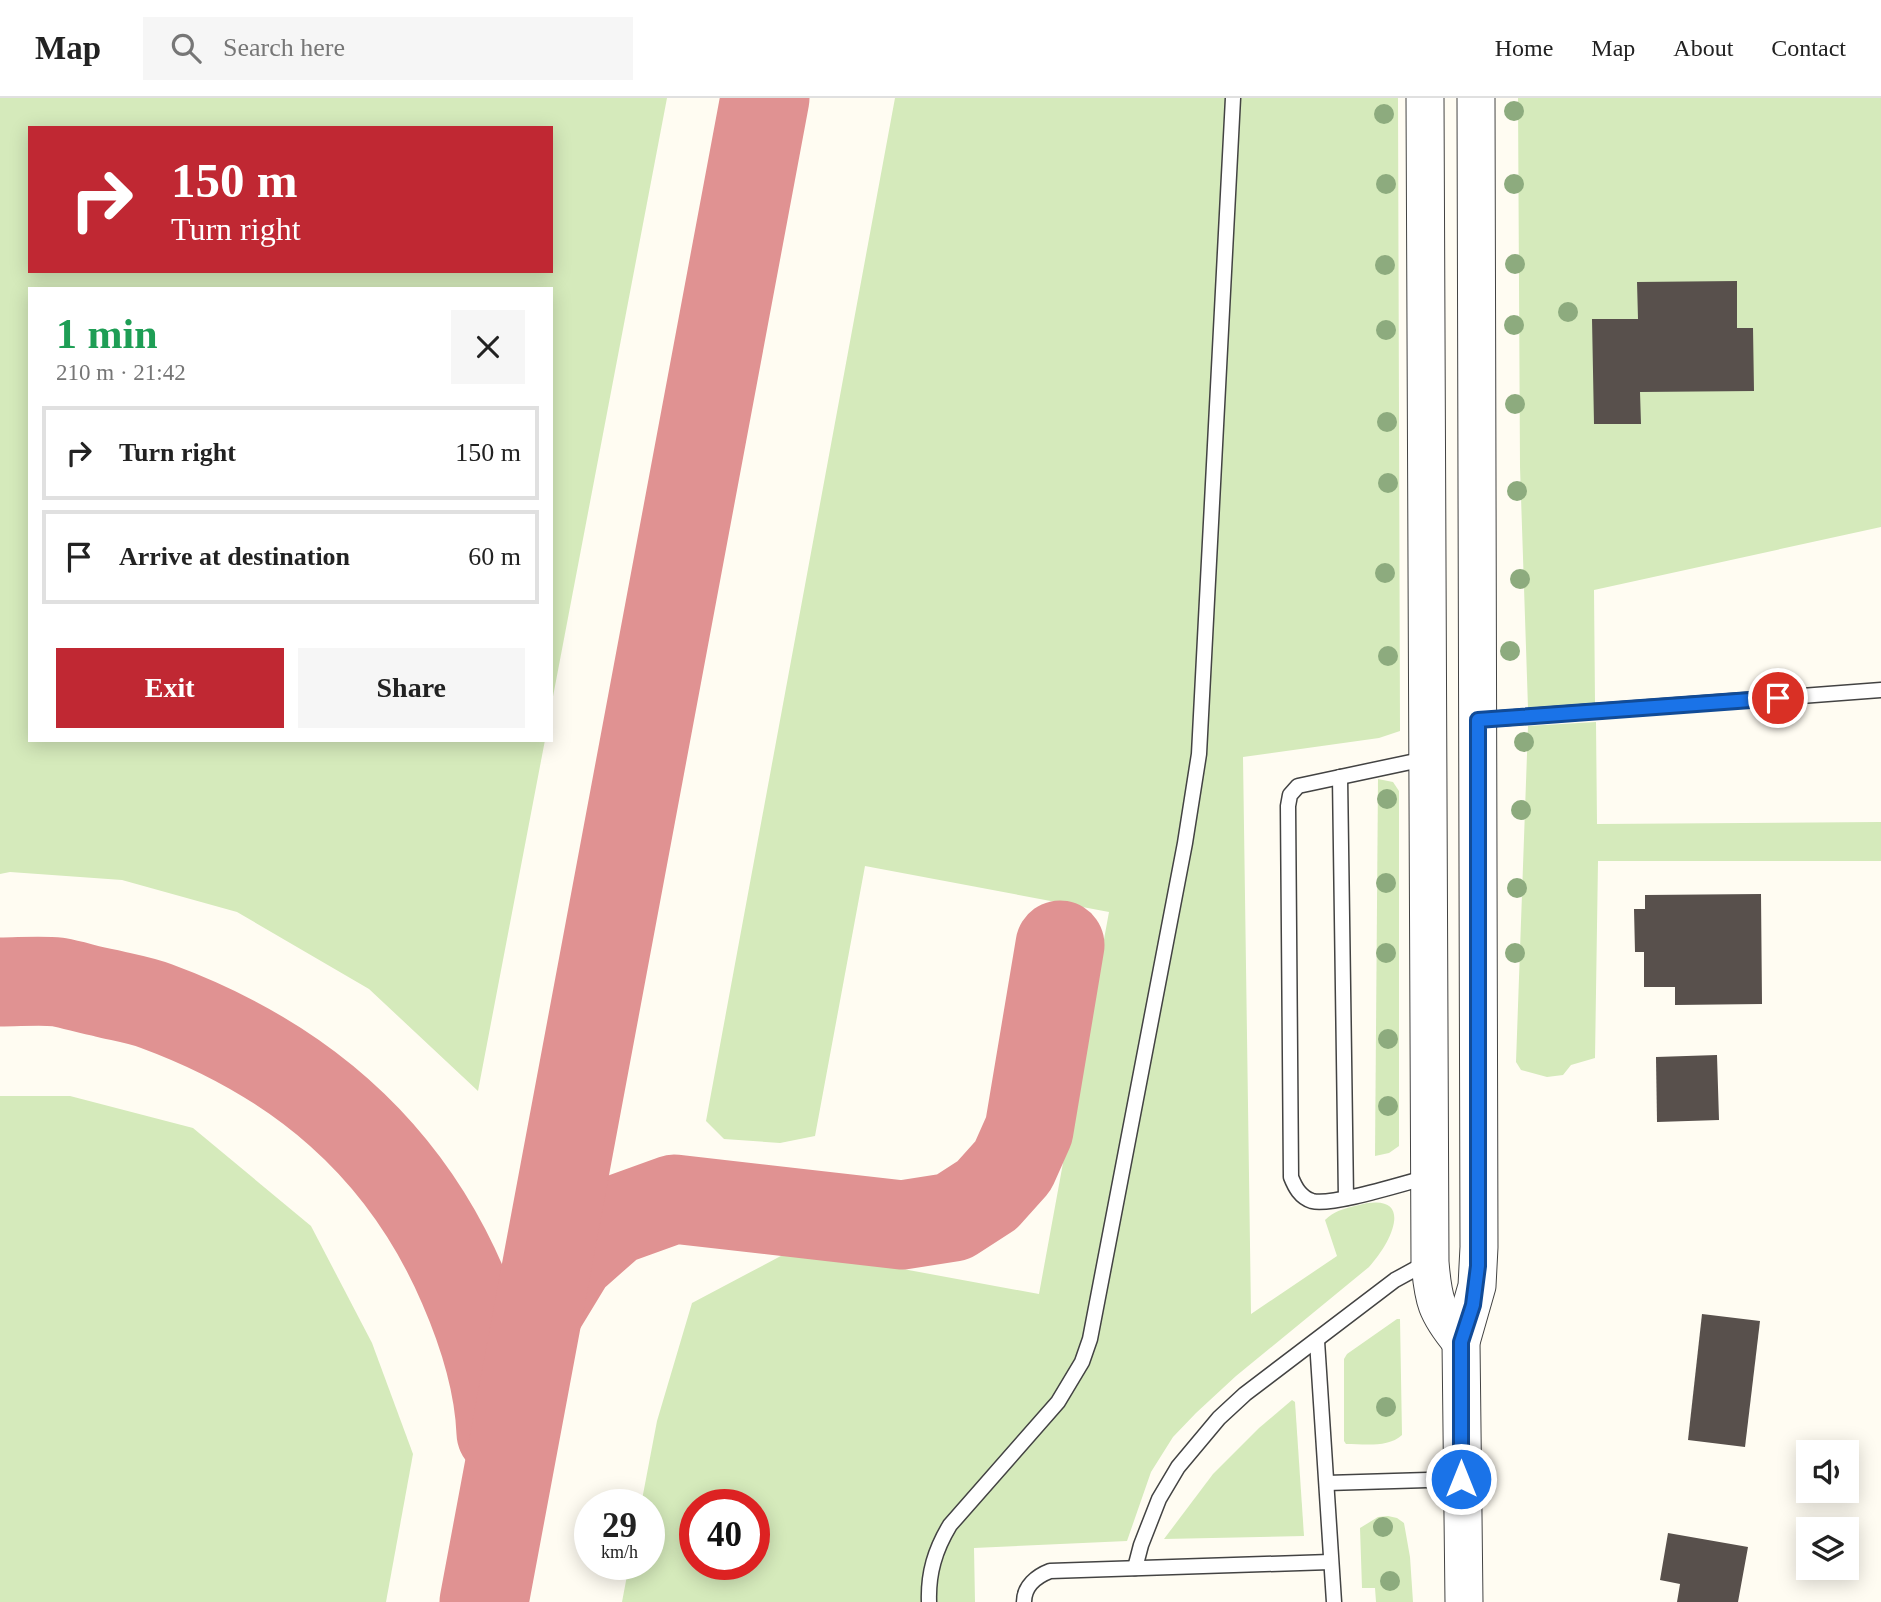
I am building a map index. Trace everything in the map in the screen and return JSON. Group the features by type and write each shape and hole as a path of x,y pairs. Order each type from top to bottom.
{"street":[{"path":"1425,98 1430,1262 1432,1293 1438,1310 1461,1342"},
{"path":"1464,1602 1461,1342 1473,1305 1478,1266 1476,98"}],"lane":[{"path":"929,1602 931,1564 950,1525 1058,1402 1082,1362 1090,1339 1185,843 1199,754 1233,98"},
{"path":"1478,720 1881,690"},
{"path":"1426,759 1298,786 1290,795 1287,806 1291,1177 1296,1191 1311,1200 1329,1202 1429,1177"},
{"path":"1340,776 1346,1198"},
{"path":"1135,1568 1159,1499 1178,1467 1197,1443 1245,1394 1395,1280 1430,1262"},
{"path":"1317,1341 1334,1602"},
{"path":"1327,1483 1461,1479"},
{"path":"1024,1602 1024,1596 1034,1580 1050,1570 1331,1562"}],"green space":[{"path":"0,98 667,98 553,696 553,287 28,287 28,742 545,742 478,1091 369,989 237,912 122,880 10,872 0,874"},
{"path":"895,98 1398,98 1400,731 1379,738 1243,757 1251,1314 1337,1256 1325,1220 1332,1214 1355,1206 1374,1203 1386,1205 1393,1211 1394,1220 1386,1244 1369,1267 1236,1376 1173,1437 1151,1472 1127,1541 974,1548 975,1602 622,1602 626,1580 665,1580 665,1489 644,1489 657,1421 692,1303 794,1249 1039,1294 1109,912 865,866 815,1136 780,1143 724,1139 706,1121"},
{"path":"1518,98 1881,98 1881,527 1594,590 1595,703 1528,708 1520,467"},
{"path":"1596,722 1597,824 1881,822 1881,861 1598,861 1595,1058 1571,1065 1563,1075 1547,1077 1521,1070 1516,1062 1528,726"},
{"path":"1378,779 1393,782 1399,791 1399,1146 1389,1153 1375,1156"},
{"path":"0,1096 70,1096 193,1128 311,1226 372,1343 413,1454 386,1602 0,1602"},
{"path":"1400,1319 1402,1435 1383,1444 1346,1444 1344,1359 1347,1354"},
{"path":"1292,1400 1295,1402 1304,1536 1164,1539 1213,1474 1259,1428"},
{"path":"1388,1516 1404,1523 1410,1557 1413,1602 1376,1602 1375,1588 1362,1588 1360,1528 1378,1517"}],"building":[{"path":"1737,281 1737,328 1753,328 1754,391 1640,392 1641,424 1594,424 1592,319 1638,319 1637,282"},
{"path":"1761,894 1762,1004 1675,1005 1675,987 1644,987 1644,952 1635,952 1634,909 1645,909 1645,895"},
{"path":"1717,1055 1719,1120 1657,1122 1656,1057"},
{"path":"1702,1314 1760,1321 1745,1447 1688,1440"},
{"path":"1668,1533 1748,1547 1738,1602 1677,1602 1680,1584 1660,1580"}],"taxiway":[{"path":"484,1602 765,98"},
{"path":"540,1309 571,1258 613,1221 674,1199 902,1225 953,1217 987,1195 1013,1166 1029,1130 1060,945"},
{"path":"0,982 58,982 156,1006 207,1027 255,1052 340,1113 377,1150 410,1190 438,1236 477,1321 497,1395 501,1433"}],"route":[{"path":"1461,1479 1461,1342 1473,1305 1478,1266 1478,720 1778,698"}]}
